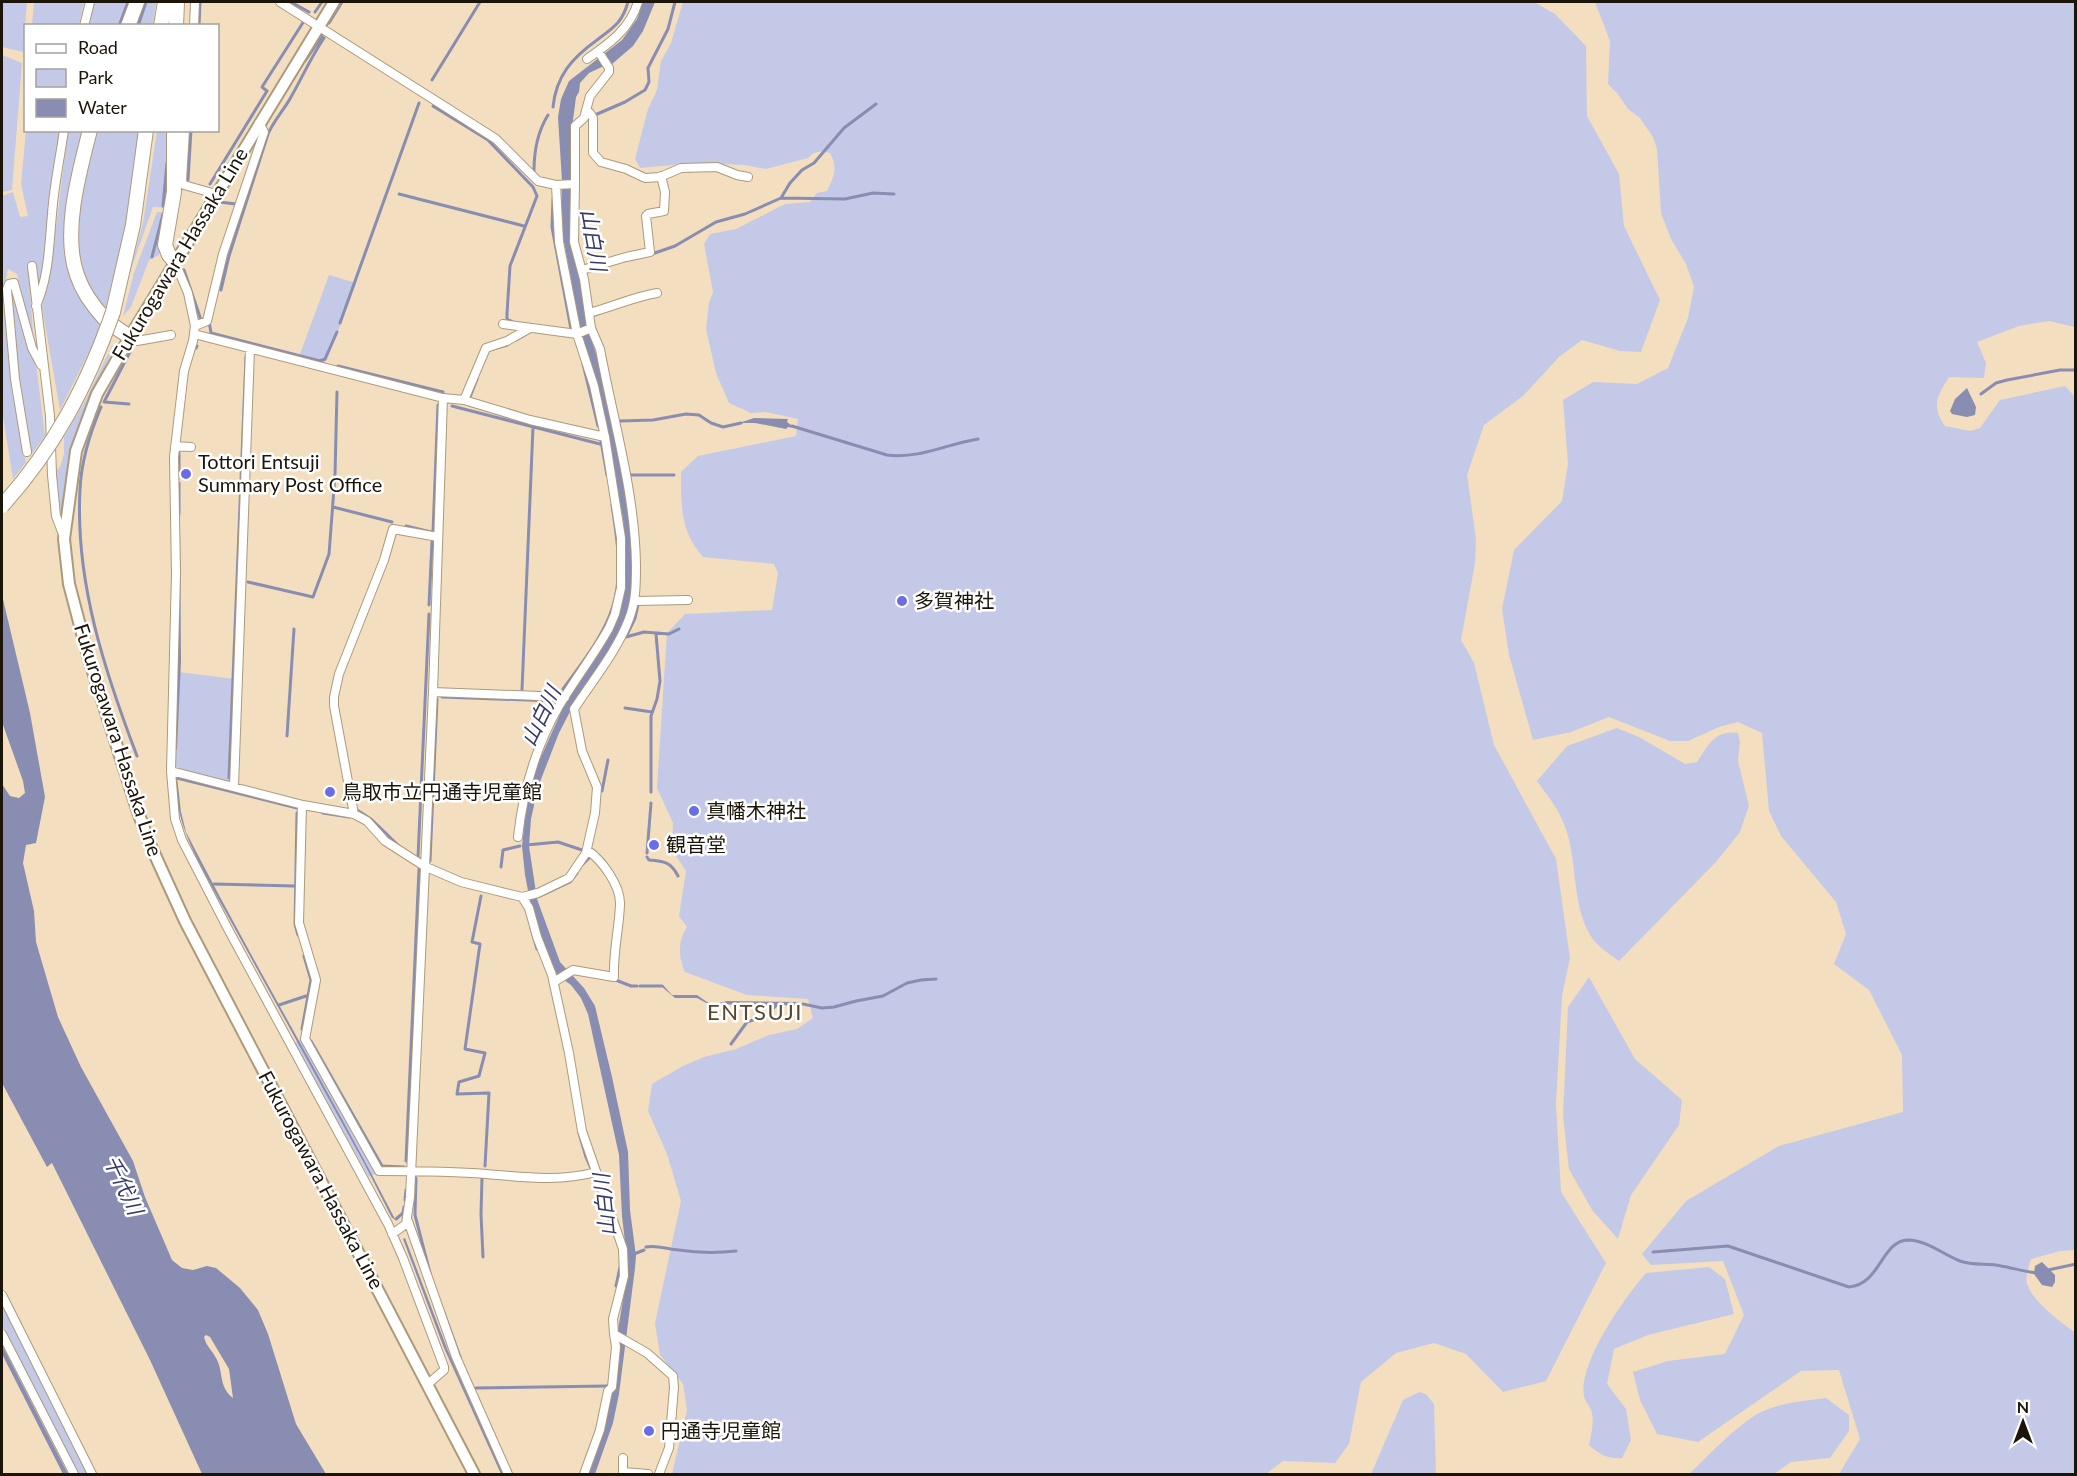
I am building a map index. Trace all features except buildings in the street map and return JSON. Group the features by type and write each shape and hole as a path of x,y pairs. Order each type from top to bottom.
{"highway":[{"path":"129,24 137,2"},
{"path":"161,24 165,2"},
{"path":"176,24 177,2"},
{"path":"89,132 80,166 73,214 72,249 75,267 77,276 91,302 105,320 129,337"},
{"path":"2,506 58,434 97,358 113,312 133,225 146,132"},
{"path":"174,132 174,192 165,245 175,262"}],"main road":[{"name":"Fukurogawara Hassaka Line","path":"334,2 129,337 97,394 76,451 64,539 69,584 88,656 149,842 185,921 474,1474"}],"street":[{"path":"84,24 90,2"},
{"path":"194,24 195,2"},
{"path":"280,2 320,25 496,139 538,181 556,185 575,184"},
{"path":"587,59 617,37 630,21 638,2"},
{"path":"171,771 302,805 354,814 367,820 385,841 424,866 461,882 524,896 538,893 569,878 587,850 595,813 597,787 582,751 574,709 617,644 629,620 635,601 636,540 631,496 600,349 591,328 582,270 574,242 575,126 584,118 590,96 609,72 609,68 598,51"},
{"path":"586,111 593,118 593,153 601,162 626,169 645,178 661,176 681,168 717,167 729,173 748,177"},
{"path":"195,330 207,321 226,243 264,132 259,123"},
{"path":"36,307 45,286 52,212 64,132"},
{"path":"185,132 182,164 184,185 216,194"},
{"path":"582,270 650,252 646,216 664,211 665,192 661,176"},
{"path":"518,837 532,766 565,696 609,628 621,588 621,538 605,437 594,386 578,333 559,242 556,185"},
{"path":"175,262 188,292 195,330 184,371 175,446 176,574 171,771 175,819 182,840 228,929 404,1258 444,1367 444,1371 428,1384"},
{"path":"32,266 50,416 56,516 64,539"},
{"path":"27,452 15,379 7,289 9,284 14,283 32,348 44,371"},
{"path":"589,313 632,298 657,293"},
{"path":"503,324 578,333 591,328"},
{"path":"464,400 486,348 507,341 530,328"},
{"path":"195,330 250,349 443,398 464,400 530,420 605,437"},
{"path":"129,337 137,341 171,335"},
{"path":"234,786 250,349"},
{"path":"443,398 433,692 408,1221 456,1357 508,1474"},
{"path":"175,446 191,447"},
{"path":"354,814 334,706 339,674 384,560 393,529 438,537"},
{"path":"635,601 688,600"},
{"path":"433,692 565,696"},
{"path":"302,805 299,923 316,980 305,1039 379,1171 525,1177 570,1177 596,1172"},
{"path":"554,982 573,970 614,977 613,958 620,903 609,874 601,861 587,850"},
{"path":"524,896 554,982 582,1131 619,1234 625,1260 624,1276 613,1319 616,1347 612,1387 608,1391 600,1430 584,1474"},
{"path":"392,1234 408,1221"},
{"path":"2,1295 93,1474"},
{"path":"2,1334 74,1474"},
{"path":"615,1334 647,1353 673,1377 669,1448 659,1474"},
{"path":"623,1458 622,1472 648,1474"}],"green space":[{"path":"2,2 27,2 23,52 2,47"},
{"path":"34,2 84,2 79,24 32,24"},
{"path":"93,2 131,2 122,24 88,24"},
{"path":"143,2 156,2 153,24 135,24"},
{"path":"683,2 1534,2 1555,14 1586,46 1587,116 1619,174 1624,226 1660,300 1641,352 1620,351 1582,340 1560,356 1523,396 1484,425 1467,475 1476,539 1475,563 1461,640 1474,663 1494,745 1556,859 1570,958 1562,996 1556,1104 1561,1192 1606,1263 1546,1381 1503,1392 1466,1354 1434,1343 1396,1353 1361,1382 1349,1444 1335,1463 1283,1461 1266,1474 672,1474 687,1410 683,1384 660,1355 655,1323 681,1201 667,1154 648,1111 652,1084 704,1057 736,1049 769,1035 797,1029 813,1018 808,999 747,995 685,972 680,955 682,938 687,927 679,916 686,871 672,850 673,823 657,788 667,633 685,614 772,610 778,573 774,564 703,557 690,537 683,517 681,472 698,456 796,436 798,419 766,412 751,413 729,403 716,373 706,329 709,303 713,292 704,244 710,234 736,229 785,204 810,202 817,193 827,191 834,168 830,153 822,151 808,158 766,169 744,165 694,163 640,168 635,159 648,109 657,90 661,61 671,43"},
{"path":"1595,2 2075,2 2075,327 2049,321 2019,326 1977,342 1986,363 1984,378 1949,377 1941,390 1937,407 1945,426 1970,431 1980,428 2000,400 2065,386 2075,397 2075,1250 2060,1251 2031,1259 2026,1280 2031,1292 2042,1305 2075,1332 2075,1474 1839,1474 1860,1439 1839,1370 1801,1371 1698,1442 1657,1434 1640,1400 1633,1372 1668,1361 1725,1354 1744,1315 1723,1261 1651,1265 1642,1254 1686,1201 1779,1146 1903,1112 1902,1055 1869,990 1834,964 1846,934 1836,902 1781,836 1769,811 1762,733 1738,722 1719,727 1688,741 1670,741 1609,717 1571,732 1533,740 1509,655 1502,609 1514,550 1562,501 1568,464 1563,400 1593,382 1637,384 1668,368 1688,318 1694,287 1686,264 1671,239 1661,213 1657,149 1653,137 1640,118 1628,109 1608,84 1610,41"},
{"path":"2,55 22,63 12,190 2,192"},
{"path":"26,132 60,132 50,197 42,284 38,293 35,263 28,264 34,344 17,274 8,269 6,281 9,330 26,462 13,479 2,410 2,196 13,192 20,217 28,216 21,184"},
{"path":"68,132 84,132 66,237 100,323 96,338 60,410 42,307 51,266"},
{"path":"95,132 141,132 125,232 105,310 92,294 82,275 78,260 77,223"},
{"path":"157,132 170,132 168,208 153,207 129,275 143,223"},
{"path":"157,212 167,212 159,255 149,260 131,307 123,316 134,273"},
{"path":"329,275 356,283 324,363 299,357"},
{"path":"13,291 37,371 45,436 31,455 18,384 11,296"},
{"path":"113,344 111,354 88,401 68,459 62,516 59,513 55,472 60,467 64,454 64,437"},
{"path":"178,672 235,679 230,782 174,767"},
{"path":"1617,728 1641,738 1685,764 1697,762 1718,736 1738,733 1740,742 1738,761 1749,806 1740,832 1716,862 1619,961 1598,945 1583,920 1564,824 1537,781 1567,746"},
{"path":"1589,977 1635,1059 1682,1100 1679,1125 1631,1195 1618,1239 1592,1210 1569,1169 1563,1116 1568,1007"},
{"path":"302,1038 377,1173 369,1177 294,1043"},
{"path":"1709,1267 1725,1279 1734,1314 1648,1335 1614,1349 1607,1384 1626,1409 1631,1440 1622,1458 1600,1454 1589,1445 1593,1417 1584,1396 1584,1382 1595,1349 1605,1331 1646,1273"},
{"path":"2,1301 89,1474 77,1474 2,1325"},
{"path":"1419,1392 1426,1394 1434,1404 1436,1474 1371,1474 1403,1400"},
{"path":"1826,1398 1849,1415 1849,1431 1830,1458 1791,1462 1774,1474 1689,1474 1728,1436 1754,1416 1780,1405"}],"water":[{"path":"643,2 655,2 643,31 633,46 612,64 589,73 580,83 572,128 579,269 590,335 603,376 627,500 633,566 631,596 625,621 615,641 578,696 559,733 538,787 531,819 529,846 537,899 560,962 584,988 595,1006 628,1152 630,1210 636,1256 619,1394 613,1423 595,1474 586,1474 600,1437 627,1276 619,1155 588,1014 581,998 571,985 557,975 549,958 531,906 522,846 527,799 536,768 570,692 597,656 615,622 624,592 626,571 623,519 607,432 596,380 580,328 561,225 562,181 558,117 561,99 569,81 622,40 637,19"},
{"path":"1967,388 1976,407 1975,415 1967,417 1952,414 1950,411 1955,399"},
{"path":"754,418 788,419 787,422 795,428 739,423"},
{"path":"178,526 180,526 181,661 176,749 178,681"},
{"name":"千代川","path":"2,595 30,713 45,797 36,843 26,845 23,863 34,911 36,942 58,1017 81,1067 133,1161 145,1197 172,1260 182,1268 193,1270 207,1266 216,1268 240,1288 258,1310 268,1334 296,1424 326,1474 202,1474 150,1360 52,1163 47,1167 2,1083 2,784 10,796 19,798 25,793 2,722","holes":["206,1335 210,1337 229,1369 233,1398 225,1389 218,1363 204,1337"]},
{"path":"175,759 181,812 186,832 395,1219 392,1218 193,850 182,822 178,808"},
{"path":"663,985 672,995 697,995 715,1004 727,1001 797,1002 807,1005 726,1004 714,1007 697,998 675,998 661,986"},
{"path":"405,1238 448,1351 503,1474 501,1474 444,1348 403,1239"},
{"path":"2042,1262 2055,1275 2052,1287 2042,1285 2034,1274 2035,1266"},
{"path":"2,1345 68,1474 63,1474 2,1354"}],"waterway":[{"path":"120,24 128,2"},
{"path":"139,24 146,2"},
{"path":"199,24 200,2"},
{"path":"291,2 309,12"},
{"path":"315,12 322,2"},
{"path":"329,23 342,2"},
{"path":"432,80 480,2"},
{"path":"553,107 558,86 567,69 580,54 617,24 628,2"},
{"path":"595,115 645,90 649,82 648,68 668,29 675,2"},
{"path":"210,184 267,91 262,87 304,21"},
{"path":"305,61 322,36"},
{"path":"221,290 229,256 268,134 324,38"},
{"path":"340,323 419,103"},
{"path":"781,198 790,183 802,170 814,163 844,128 876,104"},
{"path":"433,106 488,140 533,187 537,196 510,266 507,319 513,322"},
{"path":"534,171 537,142 548,115"},
{"path":"188,180 191,132"},
{"path":"163,206 167,163"},
{"path":"652,254 675,246 716,222 745,214 781,198 845,199 873,193 894,194"},
{"path":"399,194 524,226"},
{"path":"553,199 552,227 571,329"},
{"path":"219,202 236,204"},
{"path":"152,257 163,214"},
{"path":"218,289 225,263"},
{"path":"184,270 201,320"},
{"path":"209,321 211,333 320,361 325,359 337,332"},
{"path":"516,340 530,332"},
{"path":"493,349 507,345"},
{"path":"129,404 104,402 132,348"},
{"path":"229,778 246,357"},
{"path":"583,364 598,426"},
{"path":"338,366 443,392"},
{"path":"1981,394 1996,383 2007,380 2060,370 2076,370"},
{"path":"470,397 477,379"},
{"path":"248,582 313,597 329,554 335,475 337,392"},
{"path":"433,532 438,405"},
{"path":"452,406 600,444"},
{"path":"101,407 82,469 80,490 82,559 87,592 104,659 137,756"},
{"path":"620,421 653,420 686,414 699,415 723,427 741,423"},
{"path":"792,426 887,455 899,456 922,453 978,439"},
{"path":"522,690 533,427"},
{"path":"601,441 607,475"},
{"path":"179,453 179,471"},
{"path":"631,475 674,475"},
{"path":"179,483 179,514"},
{"name":"山白川","path":"563,689 598,639 613,606 618,569 612,505"},
{"path":"333,507 392,522"},
{"path":"406,526 431,532"},
{"path":"429,605 432,542"},
{"path":"638,605 626,637 644,632 669,634 679,629"},
{"path":"418,857 429,614"},
{"path":"287,736 294,629"},
{"path":"651,792 651,716 660,681 656,634"},
{"name":"山白川","path":"442,697 554,701"},
{"path":"430,861 437,699"},
{"path":"625,708 652,712"},
{"path":"602,791 608,760"},
{"path":"177,778 297,808"},
{"path":"647,853 651,803"},
{"path":"357,810 371,819 400,847"},
{"path":"297,813 295,924 298,935"},
{"path":"323,813 349,817"},
{"path":"526,845 558,842 582,850"},
{"path":"501,867 503,850 520,846"},
{"path":"647,857 649,860 670,865 678,876"},
{"path":"582,865 589,858"},
{"path":"406,1161 419,869"},
{"path":"538,897 570,882 577,873"},
{"path":"214,884 294,886"},
{"path":"481,896 472,942 480,944 465,1049 485,1053 479,1076 459,1082 457,1094 489,1093 485,1166"},
{"path":"531,928 537,949"},
{"path":"302,1029 311,980 304,956"},
{"path":"613,979 637,986"},
{"path":"803,1004 822,1008 834,1007 883,996 907,983 936,979"},
{"path":"640,986 662,986"},
{"path":"279,1005 306,996"},
{"path":"731,1044 747,1022 765,1016 778,1004"},
{"path":"759,1007 760,1019"},
{"path":"311,1041 382,1166 404,1167"},
{"name":"山白川","path":"579,1133 592,1171"},
{"name":"山白川","path":"593,1175 597,1186"},
{"path":"416,1178 415,1215 430,1273"},
{"path":"482,1178 483,1257"},
{"path":"405,1200 406,1190"},
{"path":"396,1219 403,1213 404,1207"},
{"path":"1653,1252 1728,1246 1849,1287 1868,1279 1892,1247 1908,1240 1928,1245 1965,1263 1996,1265 2038,1273"},
{"path":"646,1247 700,1252 736,1251"},
{"path":"634,1254 644,1250"},
{"path":"2048,1270 2076,1264"},
{"path":"616,1286 620,1267"},
{"path":"444,1313 460,1357"},
{"path":"476,1388 607,1386"}],"place":[{"name":"Tottori Entsuji Summary Post Office","path":"186,474"},
{"name":"多賀神社","path":"902,601"},
{"name":"鳥取市立円通寺児童館","path":"330,792"},
{"name":"真幡木神社","path":"694,811"},
{"name":"観音堂","path":"654,845"},
{"name":"円通寺児童館","path":"649,1431"}],"district":[{"name":"ENTSUJI","path":"755,1012"}]}
